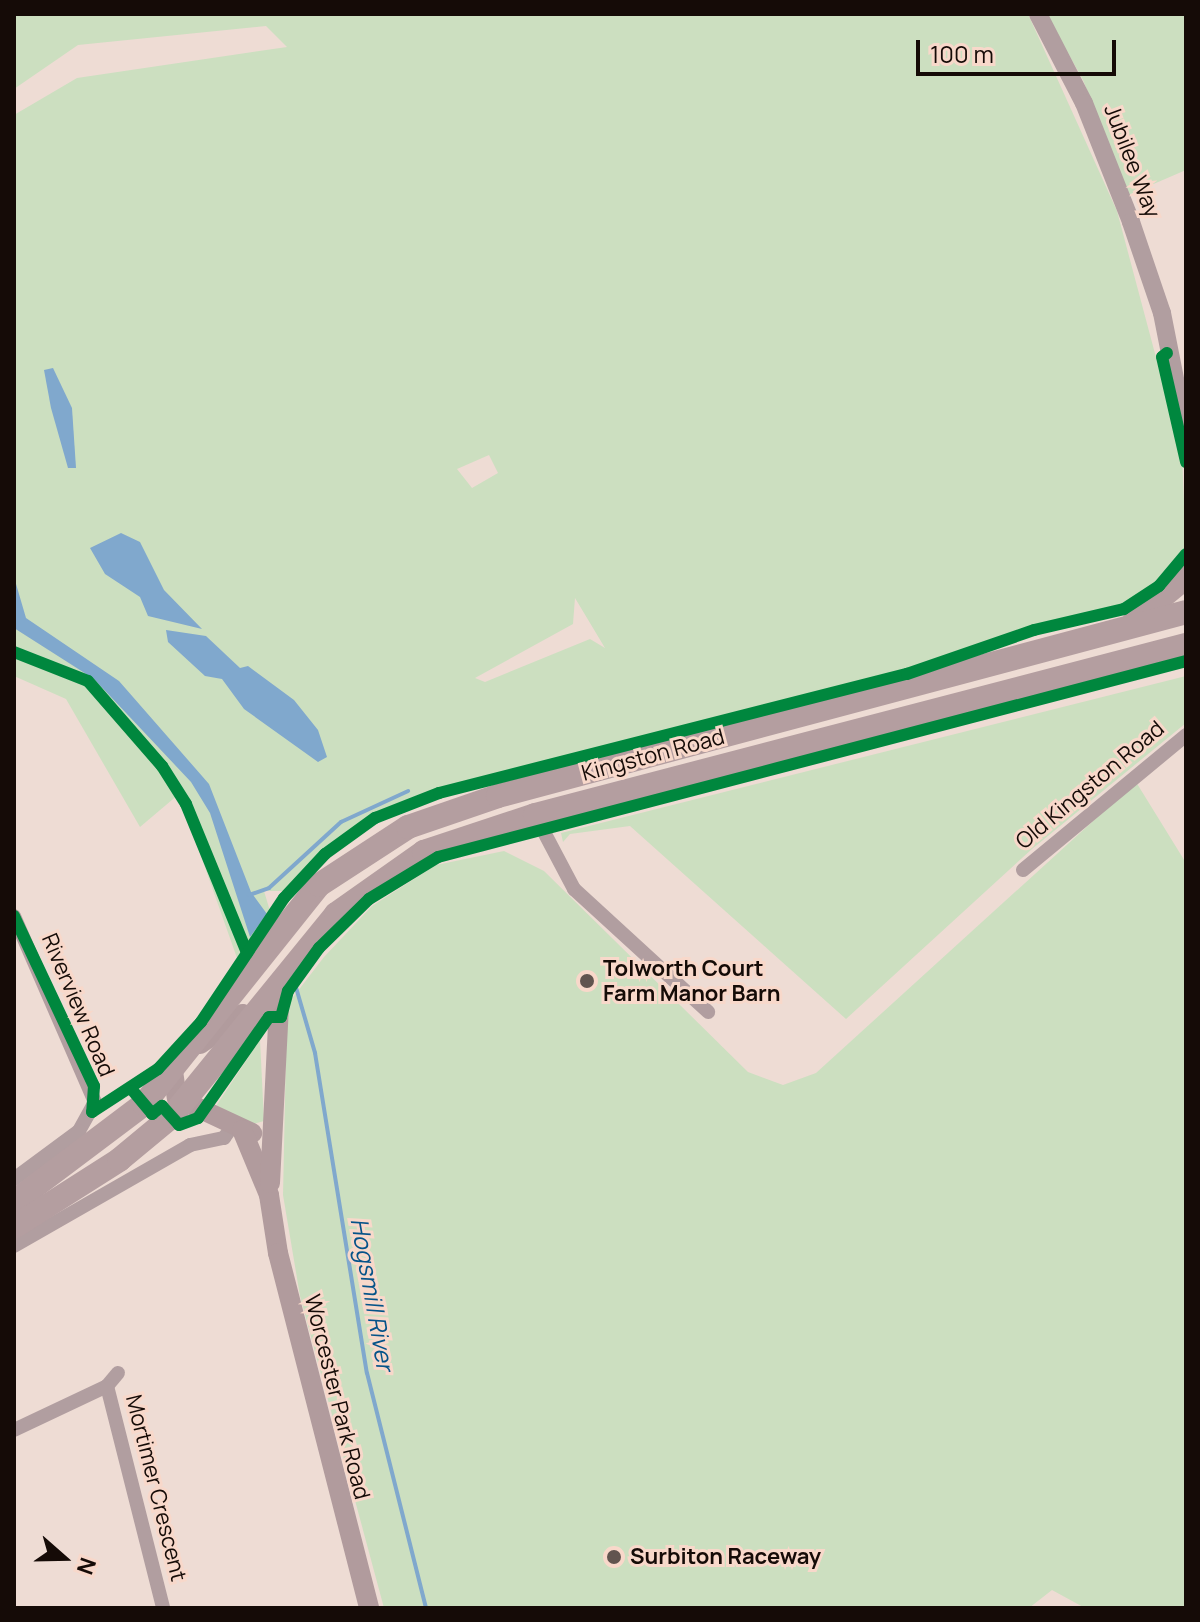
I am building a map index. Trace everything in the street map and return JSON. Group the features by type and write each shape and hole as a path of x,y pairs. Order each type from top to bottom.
{"highway":[{"path":"1116,631 1186,577"},
{"name":"Kingston Road","path":"178,1064 287,917 359,855 456,808 1186,612"},
{"name":"Kingston Road","path":"254,1017 308,944 404,864 535,815 1186,645"},
{"path":"14,1227 119,1160 185,1102 254,1017"},
{"path":"14,1202 137,1111 178,1064"}],"main road":[{"path":"269,1195 275,1121 272,1043 283,975"},
{"path":"272,1043 254,1017 232,1019 178,1064 174,1093 185,1102 238,1127 261,1133 275,1121"},
{"path":"238,1127 269,1195"},
{"name":"Worcester Park Road","path":"269,1195 278,1253 369,1608"}],"street":[{"name":"Jubilee Way","path":"1038,14 1109,161 1150,286 1186,434"},
{"name":"Old Kingston Road","path":"1023,870 1186,735"},
{"path":"535,815 574,889 708,1012"},
{"name":"Riverview Road","path":"14,916 94,1086 92,1112 61,1147 14,1179"},
{"path":"14,1246 190,1145 224,1138 238,1127"},
{"path":"107,1386 118,1373"},
{"name":"Mortimer Crescent","path":"14,1430 107,1386 163,1608"}],"green space":[{"path":"14,14 1028,14 1117,211 1182,455 1186,547 1155,582 1123,604 1033,626 906,671 393,806 337,838 286,891 264,891 270,911 237,958 179,794 140,827 66,699 14,676 14,115 77,78 287,47 266,26 78,45 14,89","holes":["489,455 498,473 472,488 457,469","575,598 605,648 590,639 485,682 475,678 573,624"]},
{"path":"1046,14 1186,14 1186,170 1128,195 1083,80"},
{"path":"1186,676 1186,723 1032,849 846,1019 630,826 570,834 563,842 561,833"},
{"path":"1136,782 1186,863 1186,1608 1085,1608 1052,1590 1029,1608 384,1608 300,1296 283,1195 287,1005 324,957 372,906 436,865 504,851 544,871 748,1072 783,1085 816,1073"},
{"path":"260,1040 264,1121 253,1124 216,1106"}],"water":[{"path":"53,368 72,408 76,468 68,468 51,408 44,370"},
{"path":"121,533 140,542 164,590 202,629 148,616 140,597 105,574 90,548"},
{"path":"14,577 26,618 119,681 209,784 251,892 267,914 250,937 210,813 191,782 94,679 14,628"},
{"path":"166,630 206,636 240,668 248,666 294,700 318,730 327,757 318,762 244,709 222,679 205,676 168,642"}],"waterway":[{"path":"249,895 269,888 341,822 408,791"},
{"name":"Hogsmill River","path":"295,984 315,1053 367,1373 426,1608"}],"cycle path":[{"path":"1167,353 1162,357 1186,462"},
{"path":"14,916 94,1086 92,1112 158,1069 201,1022 284,898 325,854 375,818 439,793 907,674 1034,630 1124,609 1159,586 1186,554"},
{"path":"14,652 88,681 162,766 186,804 247,953"},
{"path":"133,1091 152,1114 162,1106 179,1125 198,1118 269,1017 281,1017 288,991 319,948 369,899 438,857 1186,661"}],"place":[{"name":"Tolworth Court Farm Manor Barn","path":"587,981"},
{"name":"Surbiton Raceway","path":"614,1557"}]}
